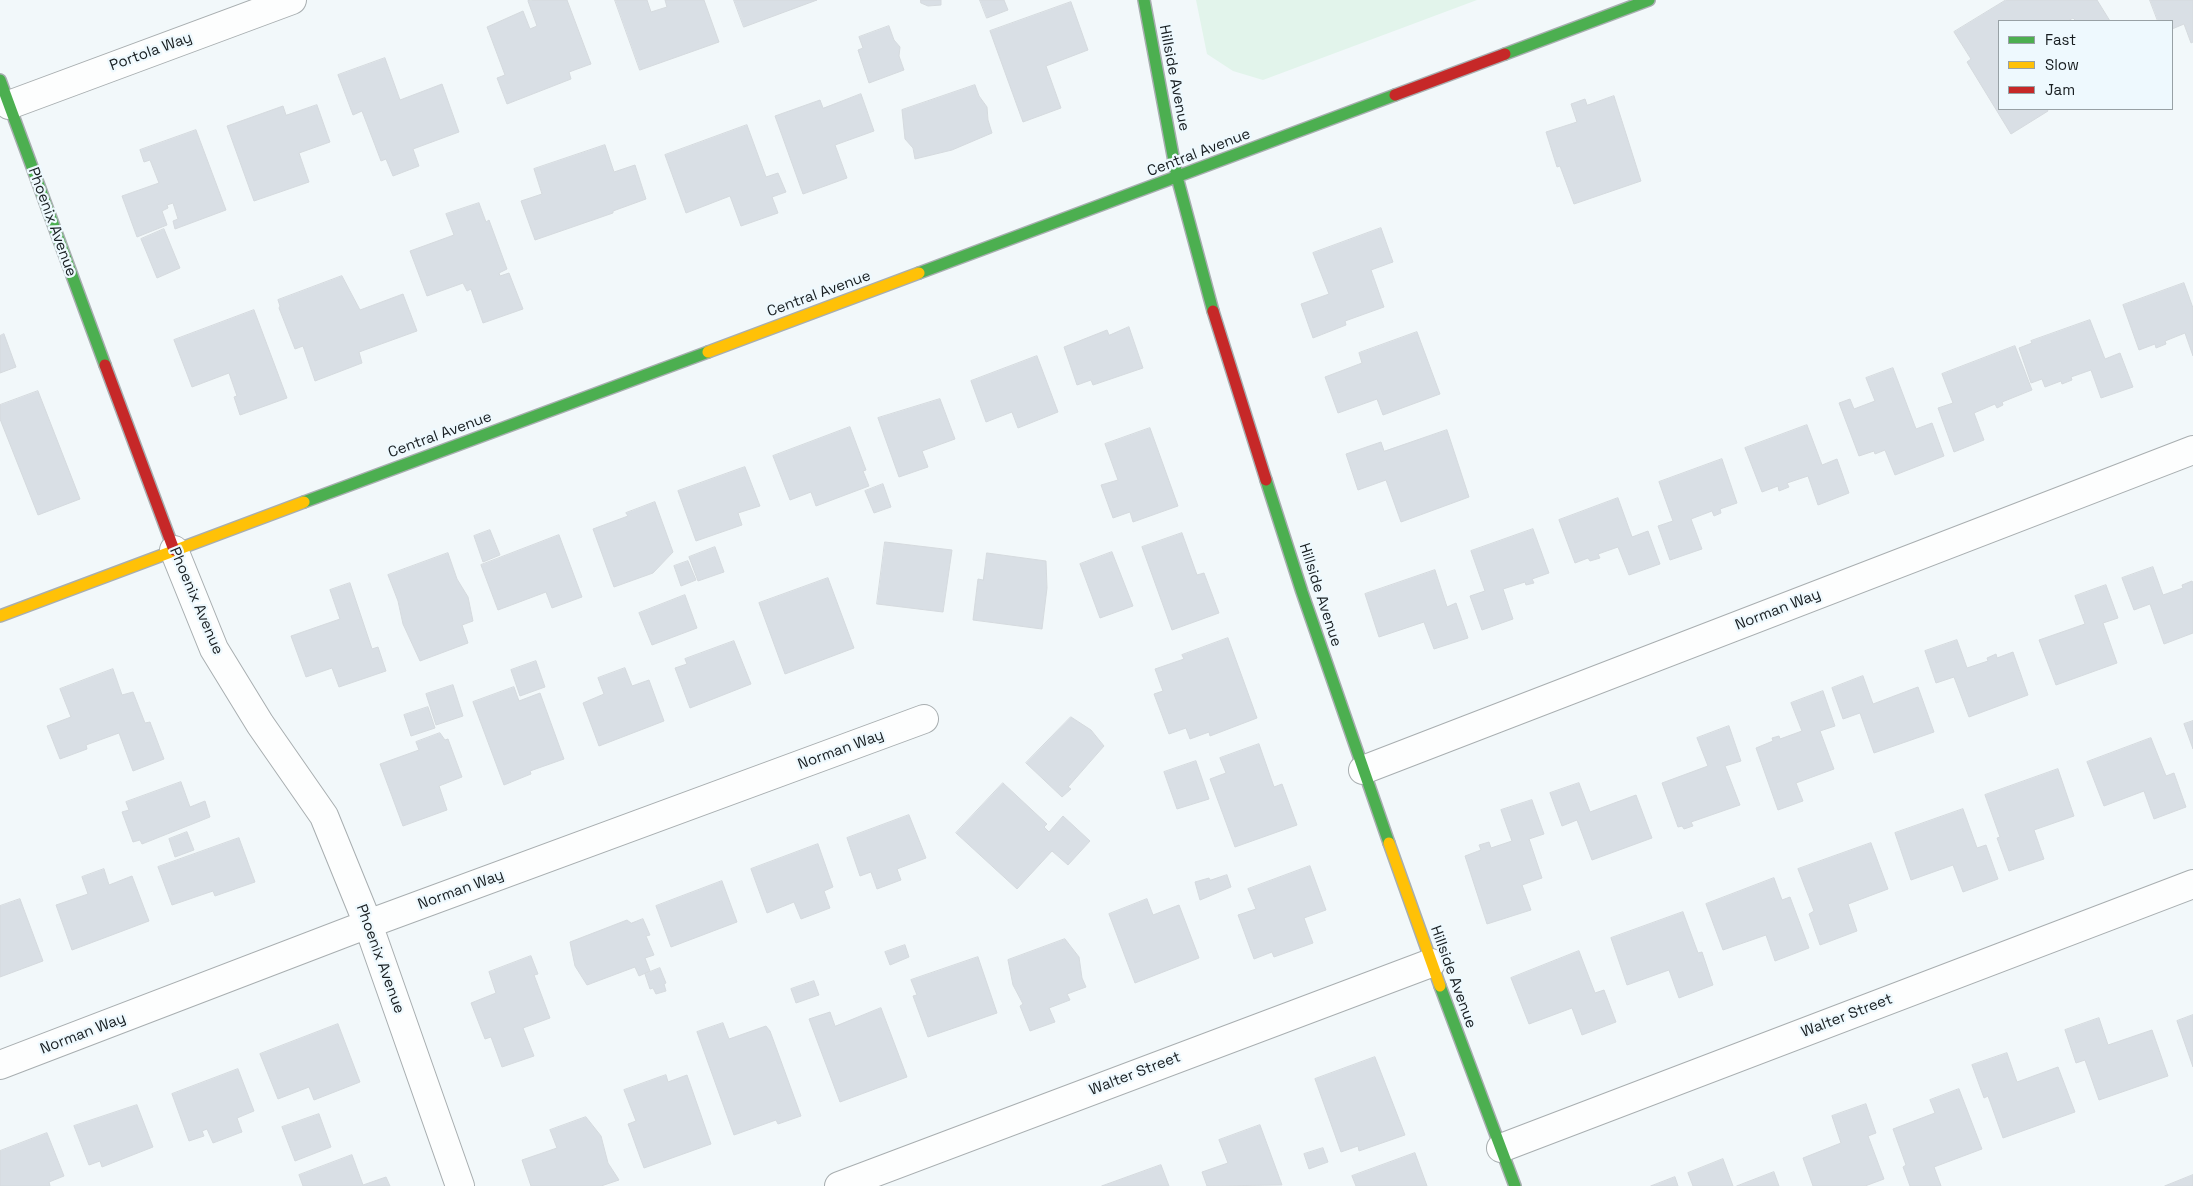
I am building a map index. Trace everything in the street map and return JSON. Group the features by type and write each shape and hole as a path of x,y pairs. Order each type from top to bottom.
{"main road":[{"name":"Hillside Avenue","path":"1144,0 1177,177 1217,327 1302,592 1363,770 1431,963 1515,1186"},
{"name":"Central Avenue","path":"0,616 1649,0"},
{"name":"Phoenix Avenue","path":"5,92 174,550"}],"street":[{"name":"Portola Way","path":"5,92 292,0"},
{"name":"Norman Way","path":"1363,770 2193,450"},
{"name":"Phoenix Avenue","path":"174,550 214,650 260,724 324,816 368,924 460,1186"},
{"name":"Norman Way","path":"0,1066 368,924 924,720"},
{"name":"Walter Street","path":"1501,1148 2193,884"},
{"name":"Walter Street","path":"839,1186 1431,963"}],"shaded area":[{"path":"1196,0 1477,0 1263,80 1233,71 1207,54"}],"building":[{"path":"567,0 591,64 569,72 571,79 507,104 497,78 505,75 487,27 523,11 530,29 537,26 528,1"},
{"path":"615,0 647,0 651,12 667,7 665,0 704,0 719,42 640,70"},
{"path":"734,0 817,0 744,27"},
{"path":"921,0 941,0 941,5 928,6 921,3"},
{"path":"980,0 1004,0 1008,10 987,18"},
{"path":"2006,0 2097,0 2109,20 2075,20 2073,18 2070,20 1998,20 1998,110 2048,111 2011,134 1967,62 1971,59 1954,32"},
{"path":"2150,0 2193,0 2193,42 2191,43 2184,24 2173,29 2173,20 2158,20"},
{"path":"1071,2 1088,50 1046,66 1061,108 1023,122 990,31"},
{"path":"889,26 894,40 900,47 899,56 904,70 869,83 858,50 863,48 859,37"},
{"path":"385,58 400,100 442,84 459,132 413,149 419,166 393,176 386,159 381,161 362,111 353,115 338,75"},
{"path":"975,85 979,96 987,107 992,133 952,150 915,159 913,148 905,139 902,110"},
{"path":"861,94 874,131 835,145 847,178 803,194 775,116 820,100 823,108"},
{"path":"1614,96 1641,181 1574,204 1560,166 1557,167 1546,132 1577,122 1571,104 1585,99 1587,105"},
{"path":"317,105 330,142 299,153 309,182 254,201 227,126 283,106 286,115"},
{"path":"747,125 766,177 778,173 786,192 772,197 778,213 741,226 730,196 686,213 665,155"},
{"path":"196,130 226,210 175,229 173,221 178,219 173,203 167,205 168,208 162,211 167,225 137,237 122,196 159,183 150,160 144,162 140,150"},
{"path":"605,145 614,172 635,165 646,199 613,211 613,213 535,240 521,201 542,194 534,169"},
{"path":"479,203 486,222 489,220 507,269 499,273 500,276 509,273 523,309 483,323 471,289 467,291 463,283 427,296 410,251 454,235 446,214"},
{"path":"1381,228 1393,262 1371,270 1384,307 1345,321 1346,325 1313,338 1301,304 1329,294 1313,253"},
{"path":"164,229 180,268 157,278 141,239"},
{"path":"342,276 360,310 403,294 417,331 359,352 362,363 315,381 303,346 295,349 279,308 278,300"},
{"path":"2184,283 2193,308 2193,356 2185,333 2165,341 2166,344 2156,348 2155,344 2139,350 2123,305"},
{"path":"254,310 287,398 240,415 234,397 237,396 229,373 192,387 174,340"},
{"path":"2090,320 2105,359 2120,353 2133,387 2101,398 2091,370 2071,377 2072,380 2062,384 2061,381 2045,387 2042,379 2031,383 2019,348 2032,343 2031,341"},
{"path":"1129,327 1143,368 1093,385 1091,380 1077,385 1064,347 1107,330 1109,335"},
{"path":"1417,332 1440,394 1383,415 1377,399 1338,413 1325,377 1362,363 1359,353"},
{"path":"4,334 16,367 0,373 0,336"},
{"path":"2015,346 2032,390 2002,402 2003,405 1997,408 1995,404 1974,413 1984,440 1954,452 1938,408 1953,403 1942,374"},
{"path":"1037,356 1058,412 1018,428 1012,412 986,422 971,381"},
{"path":"1893,368 1916,429 1932,423 1944,456 1895,475 1885,450 1875,454 1874,451 1859,456 1839,403 1850,399 1854,409 1875,401 1866,378"},
{"path":"38,391 80,499 38,515 0,419 0,405"},
{"path":"940,399 955,439 922,451 928,467 899,477 878,418"},
{"path":"1807,425 1822,465 1837,459 1849,493 1818,505 1808,476 1787,483 1789,487 1779,491 1778,486 1762,492 1745,448"},
{"path":"850,427 866,470 863,471 869,486 816,506 811,492 790,500 773,456"},
{"path":"1150,428 1178,506 1133,522 1130,512 1113,518 1101,485 1118,480 1105,444"},
{"path":"1447,430 1469,497 1401,522 1386,480 1358,490 1346,454 1381,442 1384,451"},
{"path":"1722,459 1737,503 1720,509 1721,513 1714,516 1712,511 1691,519 1702,549 1670,560 1658,526 1673,521 1659,482"},
{"path":"745,467 760,506 738,513 742,525 696,541 678,491"},
{"path":"883,484 891,507 874,513 865,491"},
{"path":"1618,498 1632,537 1648,531 1660,564 1629,575 1618,547 1598,554 1600,558 1590,561 1588,558 1575,563 1559,520"},
{"path":"655,502 673,552 653,573 614,587 593,529 628,516 626,513"},
{"path":"1533,529 1549,573 1532,579 1534,583 1526,585 1525,582 1503,589 1513,619 1482,630 1470,596 1485,591 1471,551"},
{"path":"490,530 500,555 483,562 474,536"},
{"path":"1182,533 1197,575 1204,573 1219,613 1172,630 1142,547"},
{"path":"559,535 582,597 552,608 546,592 498,610 481,565"},
{"path":"885,542 952,550 943,612 877,604"},
{"path":"715,547 724,572 698,581 689,557"},
{"path":"1112,552 1133,606 1100,618 1080,564"},
{"path":"448,553 457,579 468,597 473,621 462,625 468,643 420,661 403,624 398,601 388,575"},
{"path":"987,553 1046,561 1047,588 1042,629 973,620 978,579 983,580"},
{"path":"688,561 696,580 681,586 674,566"},
{"path":"2153,567 2163,595 2183,588 2182,585 2192,581 2193,583 2193,633 2164,644 2150,604 2134,610 2122,578"},
{"path":"1435,570 1447,607 1456,603 1468,638 1434,649 1424,622 1379,637 1365,594"},
{"path":"828,578 854,648 785,674 759,603"},
{"path":"350,583 372,649 378,647 386,671 339,687 332,668 306,677 291,636 340,619 330,590"},
{"path":"2106,585 2118,618 2103,623 2117,663 2056,685 2039,640 2085,624 2075,596"},
{"path":"685,595 697,628 652,645 639,613"},
{"path":"1228,638 1257,718 1210,736 1209,732 1190,739 1186,728 1169,734 1154,694 1163,691 1155,669 1184,659 1182,655"},
{"path":"1957,640 1967,668 1988,661 1987,658 1996,654 1997,658 2013,652 2028,695 1969,717 1954,677 1936,683 1925,651"},
{"path":"734,641 751,684 690,708 675,668 687,664 685,659"},
{"path":"536,661 545,687 520,696 511,670"},
{"path":"625,668 632,686 649,680 664,721 599,746 583,703 604,694 598,678"},
{"path":"113,669 122,695 133,692 145,723 150,722 164,759 133,771 119,733 86,745 87,749 60,759 47,726 71,717 60,689"},
{"path":"1863,676 1873,704 1918,687 1934,732 1874,753 1860,713 1843,719 1832,688"},
{"path":"453,685 463,716 436,725 426,694"},
{"path":"514,687 519,701 540,693 564,759 530,771 531,774 504,785 473,702"},
{"path":"1823,691 1835,726 1820,731 1834,769 1796,783 1803,801 1778,810 1756,748 1773,741 1772,738 1779,736 1780,739 1802,731 1791,703"},
{"path":"428,707 435,728 411,736 404,715"},
{"path":"1071,717 1091,730 1104,746 1068,787 1071,789 1062,797 1026,763"},
{"path":"2193,721 2193,749 2184,724"},
{"path":"1729,726 1741,761 1725,766 1740,805 1691,822 1693,826 1684,829 1682,826 1678,827 1662,783 1708,766 1697,738"},
{"path":"440,733 445,740 448,739 462,777 439,786 447,810 403,826 380,764 419,750 416,742"},
{"path":"2151,738 2166,776 2174,773 2186,807 2154,819 2144,791 2104,806 2087,762"},
{"path":"1259,744 1274,787 1282,784 1297,825 1235,847 1210,779 1226,773 1220,758"},
{"path":"1196,761 1209,799 1177,809 1164,772"},
{"path":"2058,769 2074,816 2034,830 2044,859 2009,871 1997,838 2000,837 1985,795"},
{"path":"181,782 190,807 205,801 210,817 142,844 140,840 133,842 122,812 129,810 126,802"},
{"path":"1003,783 1047,824 1044,827 1049,832 1063,816 1090,841 1068,865 1052,851 1017,889 956,833"},
{"path":"1579,783 1590,812 1636,795 1652,838 1592,860 1577,820 1562,826 1550,793"},
{"path":"1532,800 1544,834 1529,839 1542,878 1522,885 1531,910 1487,924 1465,856 1481,850 1479,845 1489,842 1491,848 1512,841 1501,810"},
{"path":"1963,809 1977,848 1986,845 1998,879 1963,892 1953,865 1911,880 1895,833"},
{"path":"909,815 926,858 897,869 901,880 877,889 871,872 860,876 847,838"},
{"path":"187,832 194,850 175,857 169,839"},
{"path":"239,838 255,882 215,896 213,891 172,905 158,867"},
{"path":"1871,843 1888,889 1848,904 1857,931 1820,945 1809,914 1814,911 1798,869"},
{"path":"818,844 833,887 824,891 830,908 801,919 794,902 767,913 751,869"},
{"path":"1310,866 1326,910 1304,918 1313,943 1274,957 1272,952 1254,959 1238,915 1256,909 1248,889"},
{"path":"104,869 109,885 132,876 149,921 72,950 56,905 88,894 82,877"},
{"path":"1227,875 1231,887 1200,900 1195,882"},
{"path":"1774,878 1782,900 1790,897 1809,948 1775,961 1766,935 1723,950 1706,904"},
{"path":"722,881 737,922 671,947 656,906"},
{"path":"20,899 43,961 0,977 0,906"},
{"path":"1147,899 1153,915 1179,905 1199,958 1135,983 1109,914"},
{"path":"1683,912 1698,953 1702,952 1713,985 1679,998 1669,970 1627,985 1611,938"},
{"path":"643,919 650,935 646,936 654,955 645,958 650,971 639,976 635,967 587,985 575,966 570,942 627,920 631,923"},
{"path":"1065,939 1079,957 1082,978 1086,987 1067,994 1070,1000 1049,1008 1055,1022 1030,1031 1020,1006 1023,1004 1013,985 1008,960"},
{"path":"905,945 909,957 890,965 885,952"},
{"path":"1579,951 1595,993 1604,990 1616,1022 1582,1035 1572,1008 1529,1024 1511,978"},
{"path":"531,956 538,974 534,975 550,1018 523,1028 534,1056 502,1067 491,1037 485,1039 471,1003 496,993 489,972"},
{"path":"978,957 997,1013 928,1037 913,996 917,995 911,980"},
{"path":"660,968 666,983 664,984 666,991 656,994 653,988 650,989 645,974"},
{"path":"814,981 819,995 796,1003 791,989"},
{"path":"881,1008 907,1077 840,1102 809,1019 830,1012 835,1026"},
{"path":"2193,1015 2193,1067 2177,1021"},
{"path":"2099,1018 2108,1045 2152,1030 2168,1076 2099,1100 2085,1060 2076,1063 2065,1030"},
{"path":"723,1023 729,1039 766,1026 770,1031 801,1116 778,1124 776,1120 734,1135 697,1032"},
{"path":"338,1024 360,1082 314,1100 309,1087 278,1099 260,1054"},
{"path":"2007,1053 2017,1082 2058,1067 2075,1112 2003,1138 1988,1096 1984,1098 1972,1065"},
{"path":"1375,1057 1405,1135 1359,1151 1358,1146 1341,1152 1315,1079"},
{"path":"238,1069 254,1111 237,1118 242,1132 213,1143 207,1129 202,1131 204,1136 189,1141 172,1094"},
{"path":"666,1075 668,1082 687,1075 711,1144 644,1168 628,1124 636,1121 624,1090"},
{"path":"1959,1089 1982,1149 1934,1167 1941,1186 1910,1186 1903,1167 1906,1165 1893,1129 1935,1113 1930,1100"},
{"path":"1866,1104 1876,1133 1868,1136 1884,1179 1865,1186 1813,1186 1803,1158 1841,1143 1832,1116"},
{"path":"137,1105 153,1147 102,1167 100,1161 89,1165 74,1126"},
{"path":"319,1114 331,1147 295,1161 282,1127"},
{"path":"586,1117 601,1136 608,1163 619,1180 601,1186 531,1186 522,1160 557,1148 550,1130"},
{"path":"1260,1125 1282,1185 1207,1186 1202,1172 1228,1163 1219,1140"},
{"path":"47,1133 64,1176 49,1182 50,1186 0,1186 0,1151"},
{"path":"1323,1148 1328,1162 1309,1169 1304,1154"},
{"path":"1415,1153 1427,1186 1356,1186 1352,1176"},
{"path":"352,1155 363,1185 386,1177 390,1186 303,1186 299,1175"},
{"path":"1723,1159 1733,1186 1693,1186 1688,1173"},
{"path":"1161,1165 1169,1186 1102,1186"},
{"path":"1774,1172 1779,1186 1737,1186"},
{"path":"2193,1175 2193,1186 2165,1186"},
{"path":"1675,1177 1678,1186 1651,1186"}],"traffic: fast":[{"path":"1144,0 1177,177 1213,311"},
{"path":"1505,54 1649,0"},
{"path":"0,80 105,365"},
{"path":"919,273 1395,95"},
{"path":"304,502 708,352"},
{"path":"1266,480 1302,592 1389,843"},
{"path":"1440,986 1515,1186"}],"traffic: slow":[{"path":"708,352 919,273"},
{"path":"0,616 304,502"},
{"path":"1389,843 1440,986"}],"traffic: jam":[{"path":"1395,95 1505,54"},
{"path":"1213,311 1266,480"},
{"path":"105,365 174,550"}]}
